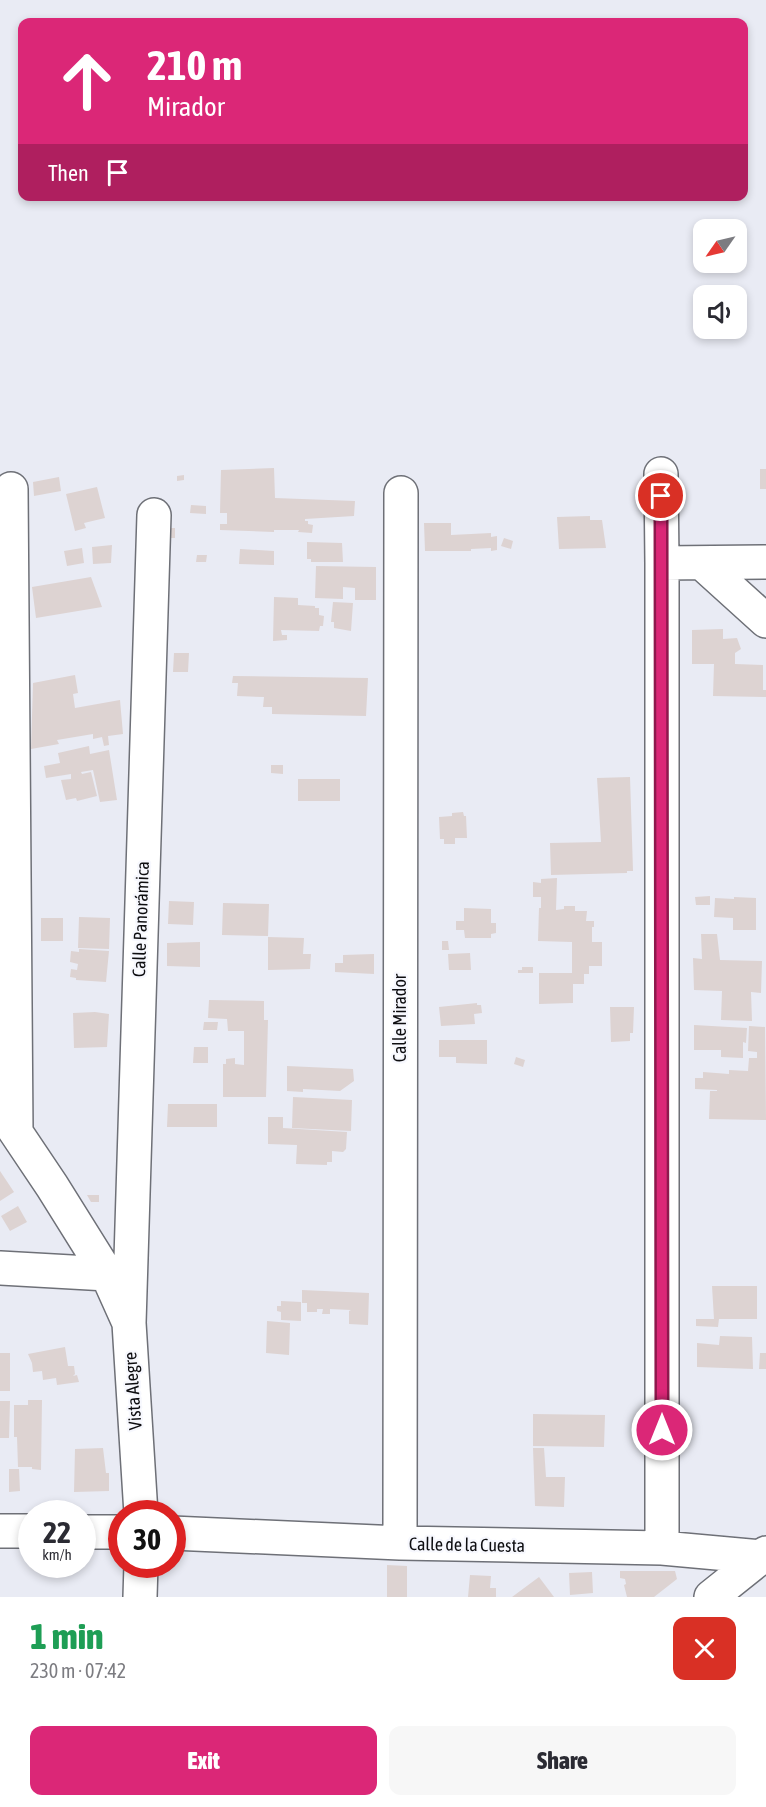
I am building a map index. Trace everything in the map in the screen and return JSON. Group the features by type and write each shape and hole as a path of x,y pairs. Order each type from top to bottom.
{"street":[{"path":"661,474 662,1548"},
{"path":"8,1121 11,489"},
{"name":"Calle Mirador","path":"400,1544 401,493"},
{"name":"Calle Panorámica","path":"129,1323 154,515"},
{"path":"662,563 766,562"},
{"path":"703,564 766,621"},
{"name":"Vista Alegre","path":"8,1121 107,1274 129,1323 140,1500"},
{"path":"0,1268 107,1274"},
{"path":"0,1531 18,1531"},
{"name":"Calle de la Cuesta","path":"186,1534 400,1544 662,1548 764,1555"},
{"path":"711,1597 764,1555"},
{"path":"140,1597 141,1578"}],"building":[{"path":"274,468 275,498 355,501 354,516 305,519 308,524 313,525 312,533 298,532 299,530 274,530 274,532 220,530 220,524 227,524 227,513 220,513 221,470"},
{"path":"760,469 766,469 766,489 760,489"},
{"path":"184,475 184,480 177,481 177,476"},
{"path":"59,477 61,491 34,496 33,482"},
{"path":"97,487 105,518 84,523 86,528 75,531 66,494"},
{"path":"191,505 206,506 206,514 190,513"},
{"path":"590,516 590,520 602,520 606,548 559,549 557,517"},
{"path":"424,523 451,523 451,535 491,533 491,537 497,536 497,550 491,551 491,548 471,549 471,551 425,551"},
{"path":"169,528 175,528 175,538 170,538"},
{"path":"504,538 513,541 511,549 501,546"},
{"path":"307,542 342,543 343,562 311,562 311,559 307,559"},
{"path":"112,545 111,563 93,564 92,547"},
{"path":"82,548 84,563 67,566 64,551"},
{"path":"240,549 274,551 274,565 239,564"},
{"path":"197,555 207,555 206,562 196,562"},
{"path":"316,566 376,567 376,600 355,600 355,588 343,587 343,599 315,598"},
{"path":"91,577 102,607 36,618 32,587"},
{"path":"274,597 298,598 298,605 319,608 319,615 324,616 323,626 320,626 319,631 281,630 282,635 287,635 287,640 273,641"},
{"path":"333,602 353,603 351,631 334,628 334,622 331,622"},
{"path":"723,629 723,639 737,638 741,649 735,653 735,664 763,665 763,690 766,690 766,697 713,696 714,664 692,664 692,630"},
{"path":"174,653 189,653 188,672 173,672"},
{"path":"75,675 78,693 73,694 75,708 120,700 123,734 108,736 109,745 104,746 102,737 93,739 93,734 57,740 59,744 31,749 33,683"},
{"path":"233,676 368,678 366,716 272,714 272,707 263,707 264,697 237,696 238,683 232,683"},
{"path":"89,746 90,754 109,750 117,800 100,802 93,770 81,772 82,774 91,772 97,796 77,801 76,798 66,800 61,780 71,779 71,774 46,778 44,766 60,763 58,753"},
{"path":"271,765 283,765 283,774 271,773"},
{"path":"630,777 633,871 551,875 550,843 601,842 597,778"},
{"path":"298,779 340,779 340,801 298,801"},
{"path":"463,812 466,816 467,838 455,838 455,844 444,844 444,839 440,839 439,817"},
{"path":"557,878 556,910 564,909 564,906 575,906 575,911 587,911 586,921 594,921 592,942 602,942 602,966 589,966 589,974 584,974 584,984 573,984 573,1003 539,1004 539,973 572,973 572,942 538,941 541,897 533,897 533,882 541,883 541,879"},
{"path":"710,896 710,905 696,905 695,897"},
{"path":"734,897 756,898 756,930 733,930 733,918 714,917 715,898 734,899"},
{"path":"169,901 194,902 193,925 168,924"},
{"path":"223,903 269,904 268,936 222,935"},
{"path":"464,908 491,909 491,923 496,923 496,933 491,934 491,938 465,938 464,930 456,930 456,921 464,921"},
{"path":"79,917 110,918 109,949 78,948"},
{"path":"41,918 63,918 63,941 41,941"},
{"path":"701,934 717,934 720,960 762,961 761,993 751,992 752,1021 721,1020 722,991 694,990 693,958 702,959"},
{"path":"268,937 304,938 303,954 311,954 310,969 268,970"},
{"path":"442,941 448,941 449,950 442,950"},
{"path":"200,942 200,967 167,966 167,943"},
{"path":"79,949 109,951 106,982 76,980 70,977 71,969 77,970 78,964 70,962 71,951 79,952"},
{"path":"470,953 471,970 449,970 448,954"},
{"path":"374,954 374,974 335,972 335,963 343,963 343,955"},
{"path":"522,967 533,967 533,973 518,973"},
{"path":"209,1000 264,1001 264,1020 268,1020 266,1097 223,1097 223,1064 226,1064 226,1059 235,1058 235,1064 244,1065 244,1031 228,1031 227,1019 208,1018"},
{"path":"477,1003 481,1005 482,1013 474,1014 475,1024 441,1026 439,1007"},
{"path":"610,1007 634,1007 633,1033 630,1033 630,1041 611,1042"},
{"path":"73,1013 109,1014 107,1047 74,1048"},
{"path":"204,1022 218,1022 217,1030 203,1030"},
{"path":"694,1025 747,1028 746,1043 743,1042 743,1058 721,1057 721,1050 694,1050"},
{"path":"749,1026 765,1027 766,1120 709,1119 710,1091 717,1090 695,1089 695,1078 703,1078 703,1072 729,1074 729,1070 748,1071 749,1058 757,1058 757,1052 748,1051"},
{"path":"439,1040 487,1040 487,1064 456,1063 456,1057 439,1057"},
{"path":"194,1047 208,1047 208,1063 193,1063"},
{"path":"516,1057 525,1060 523,1067 514,1064"},
{"path":"287,1066 353,1069 354,1081 340,1091 303,1089 303,1092 287,1091"},
{"path":"293,1097 352,1100 351,1131 292,1128"},
{"path":"168,1104 217,1104 217,1127 167,1127"},
{"path":"268,1117 283,1117 283,1128 347,1132 346,1149 343,1152 332,1151 332,1162 327,1162 327,1165 296,1164 297,1145 268,1144"},
{"path":"0,1171 14,1192 0,1201"},
{"path":"87,1195 99,1195 99,1202 91,1202"},
{"path":"18,1206 27,1222 10,1231 1,1216"},
{"path":"712,1286 757,1286 757,1319 719,1319 718,1327 696,1326 696,1319 714,1319"},
{"path":"302,1290 369,1293 368,1325 349,1324 349,1311 351,1310 330,1309 330,1314 322,1314 323,1309 317,1309 317,1312 307,1312 307,1303 302,1303"},
{"path":"281,1301 301,1302 301,1321 281,1320 281,1312 277,1311 277,1306 281,1306"},
{"path":"267,1321 290,1323 289,1355 266,1353"},
{"path":"720,1336 752,1337 753,1369 697,1367 697,1343 719,1345"},
{"path":"65,1347 68,1366 74,1366 73,1376 77,1375 79,1382 57,1385 56,1378 43,1380 42,1371 33,1372 28,1354"},
{"path":"0,1353 10,1353 10,1391 0,1391"},
{"path":"760,1353 766,1353 766,1369 759,1369"},
{"path":"28,1400 42,1400 41,1470 32,1469 32,1467 18,1467 17,1437 14,1437 14,1405 28,1405"},
{"path":"0,1401 10,1401 9,1438 0,1438"},
{"path":"533,1414 605,1415 604,1447 533,1446"},
{"path":"103,1448 106,1473 109,1473 109,1491 74,1492 75,1449"},
{"path":"533,1448 544,1448 546,1477 565,1477 564,1507 535,1506"},
{"path":"9,1469 19,1469 20,1491 9,1492"},
{"path":"387,1565 407,1566 407,1597 387,1597"},
{"path":"620,1571 675,1571 677,1579 654,1597 627,1597 625,1579 620,1578"},
{"path":"592,1572 593,1593 570,1595 569,1573"},
{"path":"470,1575 491,1576 490,1588 496,1588 496,1597 468,1597"},
{"path":"539,1577 554,1597 512,1597"}],"route":[{"path":"661,496 662,1430"}]}
